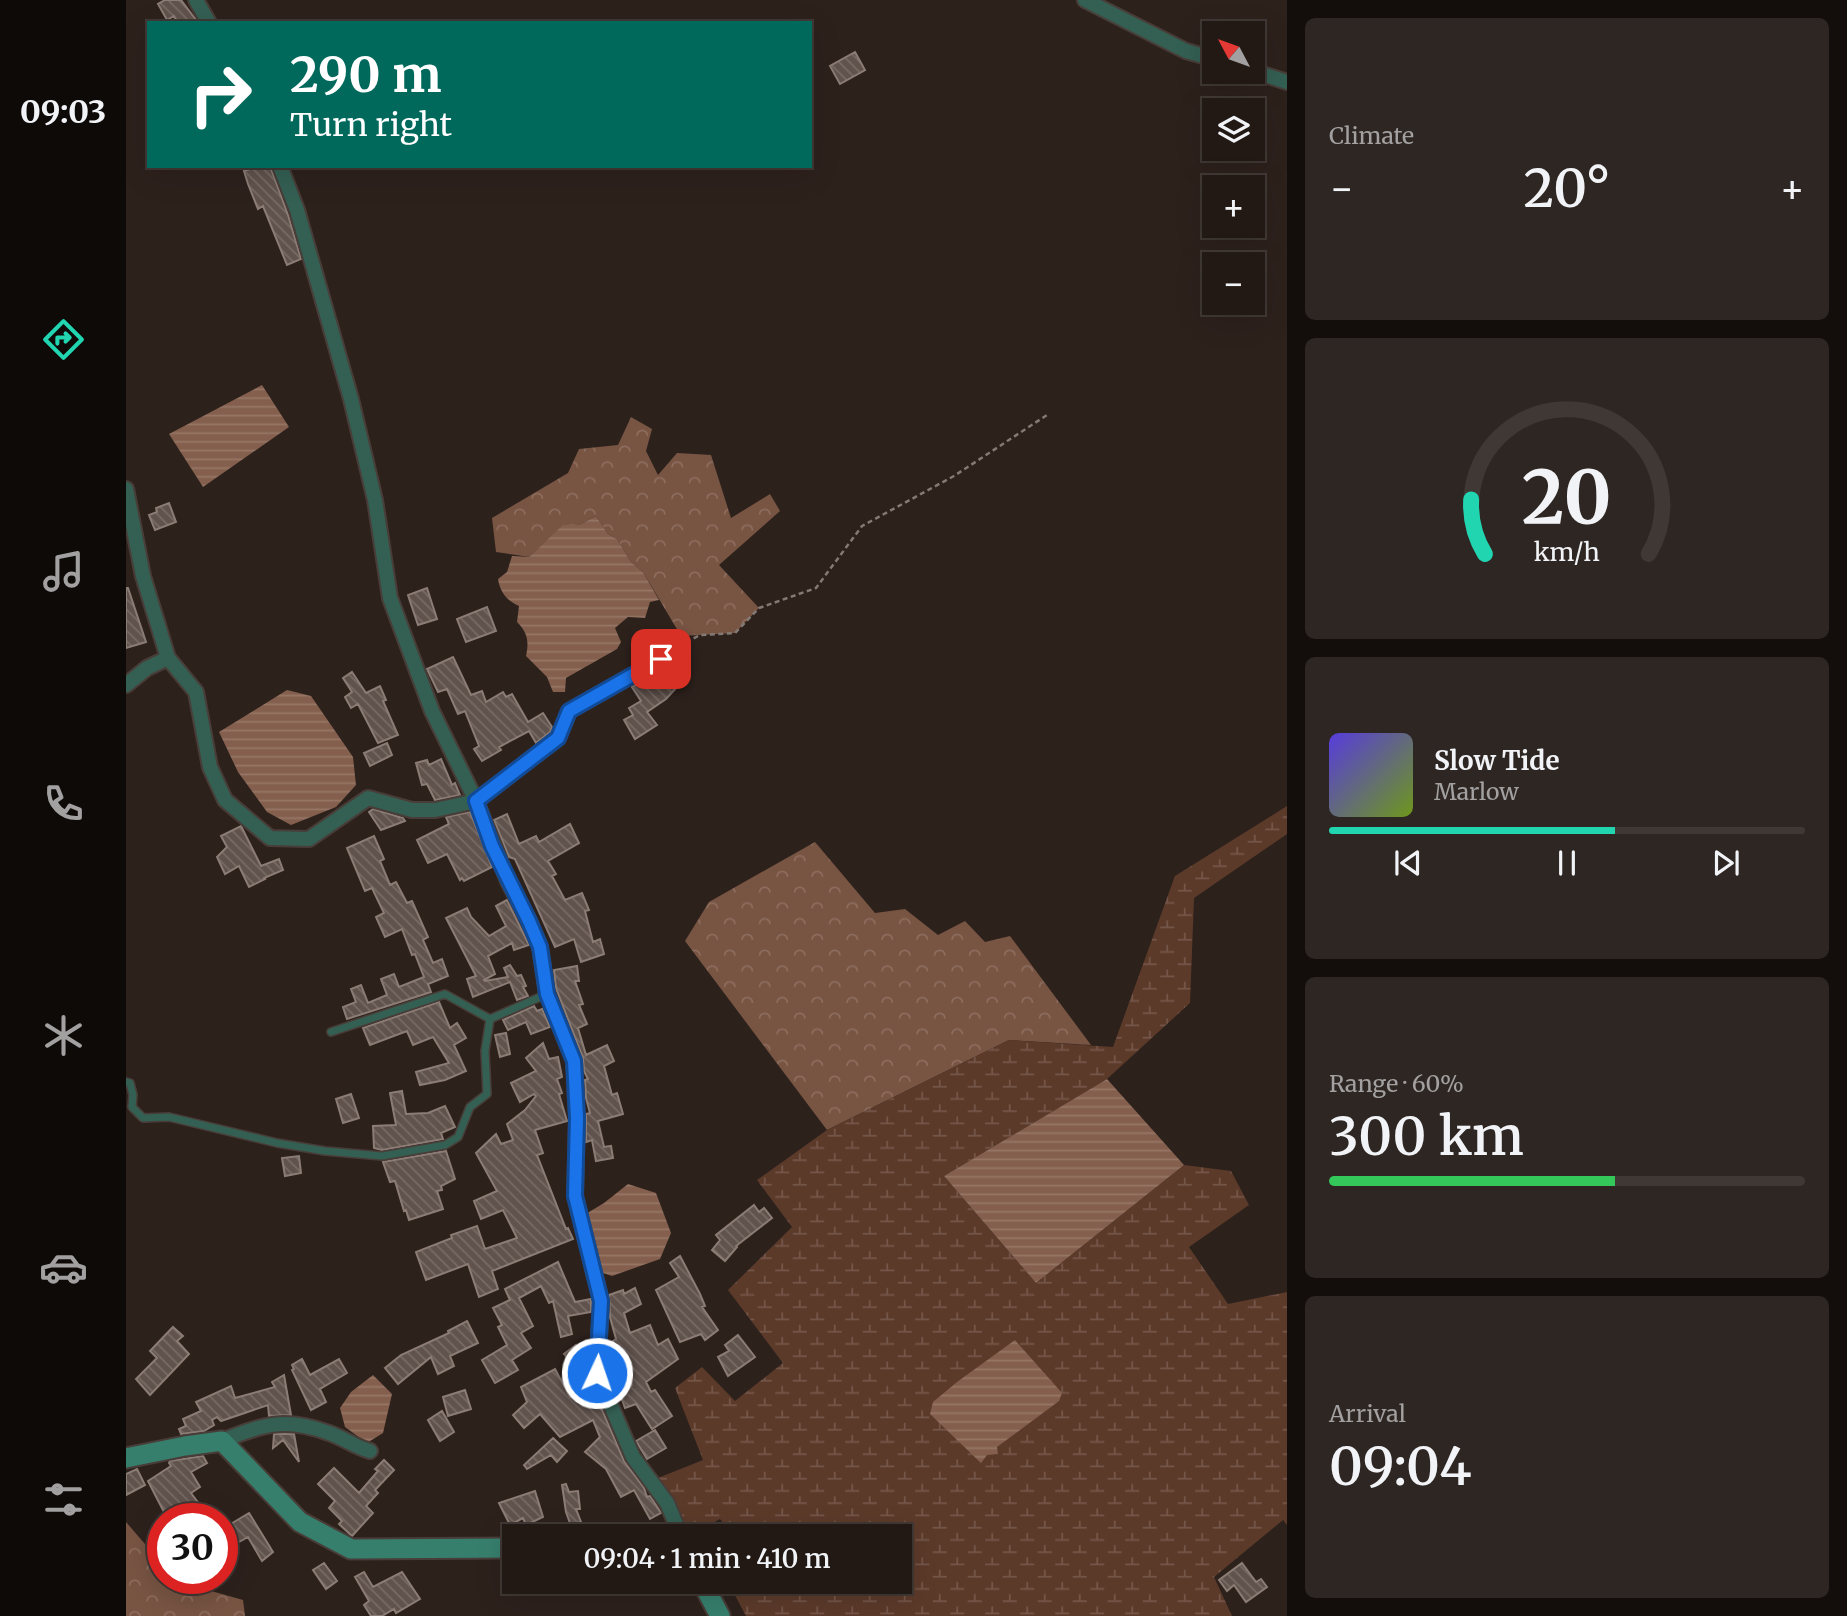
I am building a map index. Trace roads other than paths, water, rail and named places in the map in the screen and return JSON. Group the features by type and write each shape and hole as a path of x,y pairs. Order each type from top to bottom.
{"street":[{"path":"196,0 208,21"},
{"path":"1086,0 1185,51 1202,56"},
{"path":"1265,75 1287,82"},
{"path":"281,168 298,211 351,399 375,500 390,598 432,711 476,801 492,846 540,947 547,994 574,1061 577,1118 575,1196 601,1301 597,1373 633,1457 667,1503 676,1524"},
{"path":"126,489 143,576 168,658 196,692 210,767 225,800 270,838 309,839 368,799 412,810 435,810 476,801 558,738 569,711 661,659"},
{"path":"126,685 147,668 168,658"},
{"path":"126,1458 222,1441 251,1429 283,1422 330,1433 353,1447 370,1451"},
{"path":"222,1441 300,1522 351,1549 502,1548"},
{"path":"708,1594 720,1616"}],"lane":[{"path":"331,1032 445,994 490,1019"},
{"path":"490,1019 547,994"},
{"path":"126,1082 130,1083 133,1095 132,1107 143,1118 169,1117 236,1135 325,1151 382,1156 407,1153 445,1145 458,1137 470,1107 487,1094 485,1051 490,1019"}]}
